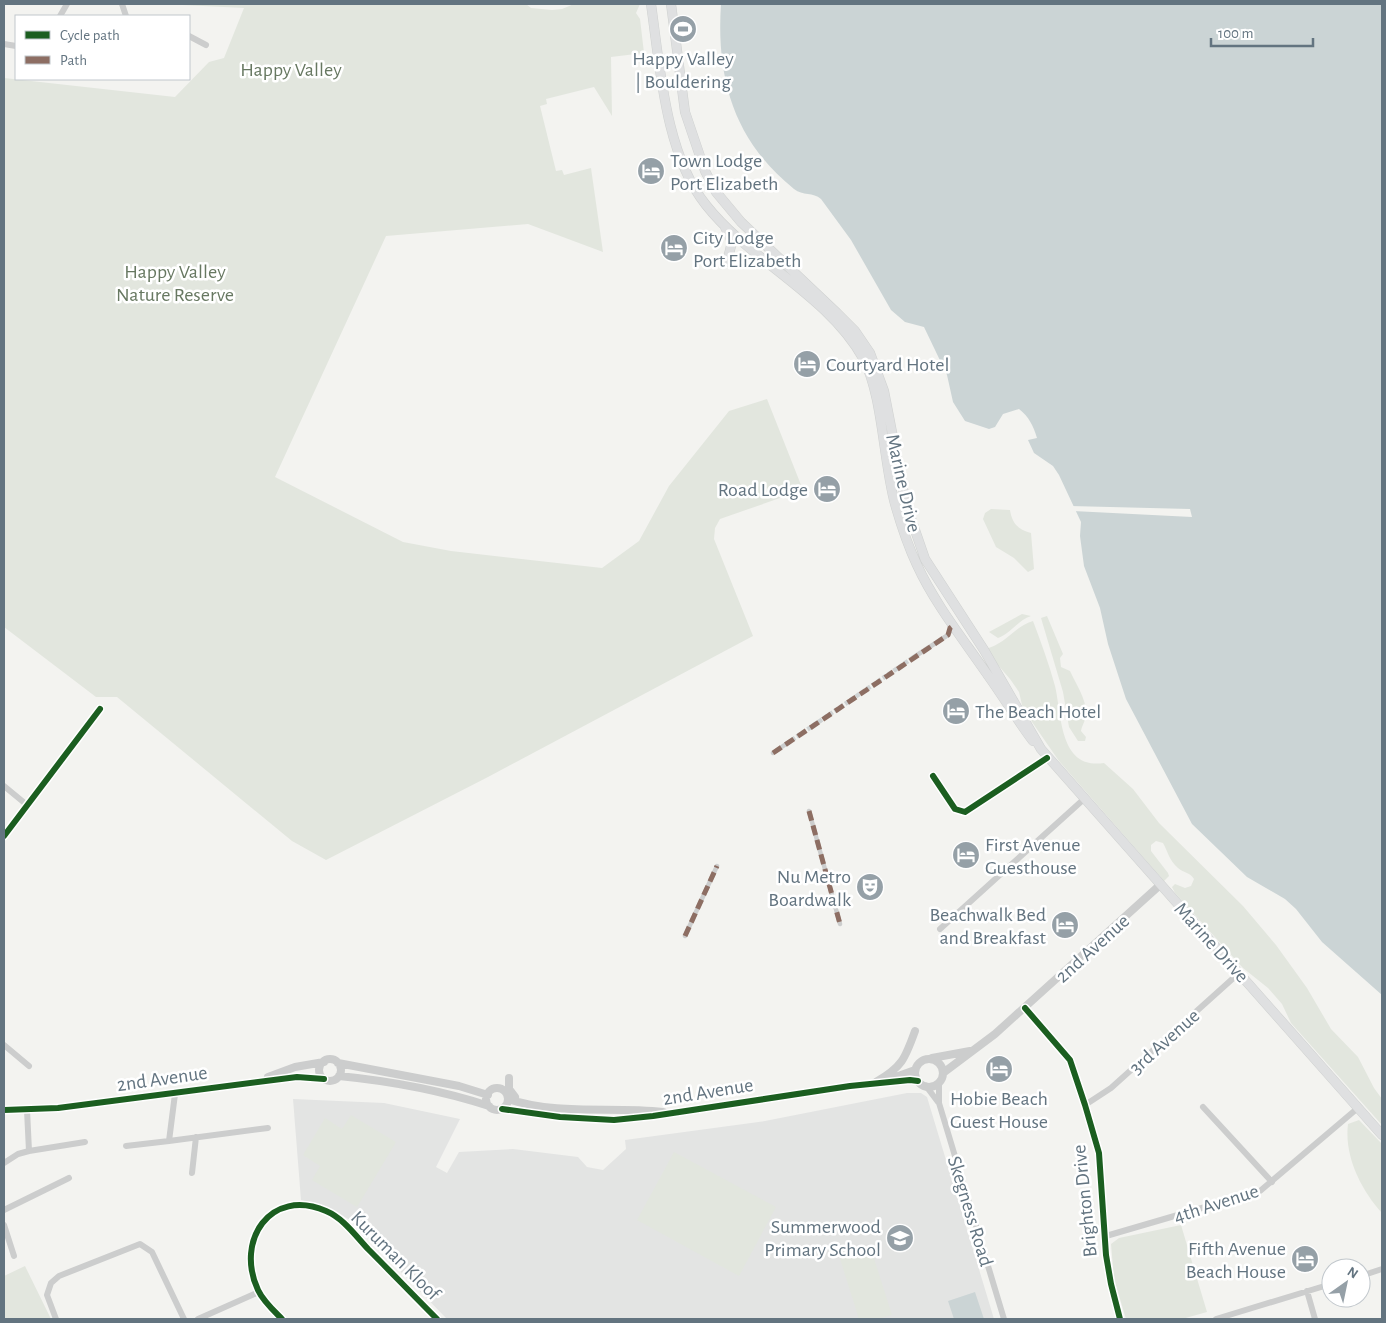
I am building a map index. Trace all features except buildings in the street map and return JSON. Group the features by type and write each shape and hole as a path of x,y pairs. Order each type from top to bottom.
{"main road":[{"name":"Marine Drive","path":"671,4 676,58 685,112 705,171 716,192 753,236 837,312 855,331 870,353 884,391 906,504 924,559 989,658 1041,749 1382,1135"},
{"name":"Marine Drive","path":"652,5 667,116 676,146 704,203 836,324 863,358 873,387 886,464 896,507 917,567 1026,732 1041,749"},
{"path":"724,223 732,242 727,262"}],"street":[{"path":"61,15 67,4"},
{"path":"190,37 206,45"},
{"path":"914,657 948,635 950,628 954,625"},
{"path":"4,836 100,709"},
{"path":"773,753 786,744"},
{"path":"932,776 955,809 965,812 1047,758"},
{"path":"4,786 27,805"},
{"path":"940,928 1084,799"},
{"path":"809,811 840,924"},
{"path":"685,936 717,866"},
{"name":"2nd Avenue","path":"943,1073 977,1049 1025,1008 1160,885"},
{"name":"3rd Avenue","path":"1085,1105 1111,1088 1239,973"},
{"name":"Brighton Drive","path":"1025,1008 1070,1060 1085,1105 1099,1153 1111,1284 1120,1319"},
{"path":"878,1082 898,1067 908,1052 915,1031"},
{"path":"4,1045 29,1066"},
{"name":"2nd Avenue","path":"930,1059 961,1054 977,1049"},
{"path":"930,1059 938,1062 943,1073 939,1082 926,1086 918,1081 915,1070 922,1060 930,1059"},
{"name":"2nd Avenue","path":"257,1082 295,1067 331,1060 338,1063 459,1086 488,1095 493,1089 499,1088 505,1091 508,1099 600,1115"},
{"path":"324,1062 320,1071 324,1078"},
{"path":"338,1063 341,1070 339,1076"},
{"name":"2nd Avenue","path":"878,1082 915,1070"},
{"name":"2nd Avenue","path":"4,1110 27,1110 174,1094 297,1076 324,1078 332,1081 339,1076 389,1081 461,1097 496,1109 560,1118 668,1112 878,1082 918,1081"},
{"path":"509,1078 509,1089 516,1098 540,1106"},
{"name":"Skegness Road","path":"939,1082 939,1103 1004,1319"},
{"name":"Skegness Road","path":"926,1086 939,1103"},
{"path":"169,1140 174,1094"},
{"path":"488,1095 490,1106"},
{"path":"502,1109 508,1099"},
{"path":"1203,1107 1272,1182"},
{"name":"4th Avenue","path":"1106,1236 1256,1193 1272,1182 1359,1107"},
{"path":"27,1110 29,1151"},
{"path":"126,1146 268,1128"},
{"path":"192,1173 196,1137"},
{"path":"4,1164 18,1154 29,1151 85,1142"},
{"path":"4,1210 69,1178"},
{"name":"Kuruman Kloof","path":"258,1292 250,1256 254,1234 260,1224 277,1211 295,1206 311,1207 326,1211 341,1220 437,1319"},
{"path":"4,1225 6,1245 14,1256"},
{"path":"56,1319 46,1295 51,1283 59,1276 140,1244 152,1252 184,1319"},
{"path":"1216,1319 1321,1287"},
{"path":"1307,1291 1315,1319"},
{"path":"198,1319 258,1292 282,1319"}],"shaded area":[{"path":"721,4 1382,4 1382,995 1322,942 1296,909 1285,899 1247,877 1192,824 1126,699 1108,644 1100,608 1084,566 1080,536 1081,522 1053,466 1034,453 1028,440 1037,438 1030,422 1019,409 1003,414 995,427 989,429 965,421 953,402 947,375 924,327 905,322 891,310 851,240 821,199 815,195 801,193 794,189 773,170 757,150 743,129 733,106 726,82 720,31"},
{"path":"907,1093 921,1093 927,1097 994,1319 447,1319 350,1220 329,1208 301,1200 293,1099 384,1103 460,1119 436,1167 447,1173 459,1152 513,1149 578,1157 587,1167 603,1170 626,1149 625,1140 765,1121"},
{"path":"975,1292 984,1319 954,1319 948,1301"}],"green space":[{"name":"Happy Valley Nature Reserve","path":"162,4 526,4 531,8 552,10 562,9 574,4 640,4 636,13 640,19 644,53 611,57 612,116 594,87 546,99 547,104 540,106 556,171 562,170 564,175 591,168 603,252 528,224 386,236 275,477 403,542 451,551 602,568 639,541 669,486 729,411 767,399 803,490 720,519 715,528 714,539 753,636 488,777 326,860 292,841 117,697 96,697 4,627 4,78 175,97 209,62 224,58 244,8"},
{"path":"991,509 1010,510 1016,525 1031,533 1034,569 1028,572 1014,558 996,547 983,519 985,513"},
{"path":"1022,614 1031,616 1003,636 998,638 989,632"},
{"path":"1047,616 1063,654 1060,658 1061,667 1070,671 1085,705 1086,716 1081,731 1086,737 1085,741 1078,741 1069,727 1063,692 1041,618"},
{"path":"1033,621 1053,678 1065,738 1071,749 1078,758 1089,763 1104,763 1133,789 1159,823 1243,906 1276,945 1307,988 1331,1029 1358,1057 1382,1099 1382,1125 1291,1023 1282,1004 1268,988 1243,968 1175,893 1172,887 1175,884 1185,888 1191,886 1194,879 1175,865 1163,843 1156,841 1151,845 1151,851 1168,873 1169,876 1164,881 1059,761 1023,709 1019,692 984,649 998,644 1020,627"},
{"path":"351,1115 396,1142 357,1207 312,1180 320,1166 303,1155 325,1118 342,1129"},
{"path":"1359,1120 1382,1144 1382,1213 1367,1194 1351,1160 1347,1136 1348,1124"},
{"path":"674,1152 776,1207 739,1276 637,1220"},
{"path":"1181,1225 1207,1312 1182,1319 1126,1319 1114,1279 1111,1244 1119,1238"},
{"path":"871,1249 892,1315 878,1319 859,1319 840,1259"},
{"path":"25,1266 51,1319 4,1319 4,1276"}],"pier":[{"path":"1070,506 1190,509 1192,517 1073,511"}],"tunnel":[{"path":"786,744 914,657"}],"marked path":[{"path":"773,753 948,635 950,628 954,625"},
{"path":"809,811 840,924"},
{"path":"685,936 717,866"}],"cycle path":[{"path":"4,836 100,709"},
{"path":"933,776 955,809 965,812 1047,758"},
{"path":"1025,1008 1070,1060 1085,1105 1099,1153 1106,1255 1120,1319"},
{"path":"4,1110 58,1108 297,1077 324,1079"},
{"path":"502,1109 560,1117 614,1120 653,1116 850,1086 910,1080 918,1081"},
{"path":"282,1319 258,1290 252,1272 251,1254 255,1237 262,1223 274,1213 289,1206 306,1205 326,1211 343,1222 437,1319"}],"place":[{"name":"Happy Valley | Bouldering","path":"683,29"},
{"name":"Town Lodge Port Elizabeth","path":"651,171"},
{"name":"City Lodge Port Elizabeth","path":"674,248"},
{"name":"Courtyard Hotel","path":"807,364"},
{"name":"Road Lodge","path":"827,489"},
{"name":"The Beach Hotel","path":"956,711"},
{"name":"First Avenue Guesthouse","path":"966,855"},
{"name":"Nu Metro Boardwalk","path":"870,887"},
{"name":"Beachwalk Bed and Breakfast","path":"1065,925"},
{"name":"Hobie Beach Guest House","path":"999,1069"},
{"name":"Summerwood Primary School","path":"900,1238"},
{"name":"Fifth Avenue Beach House","path":"1305,1259"}],"park label":[{"name":"Happy Valley","path":"291,69"}]}
